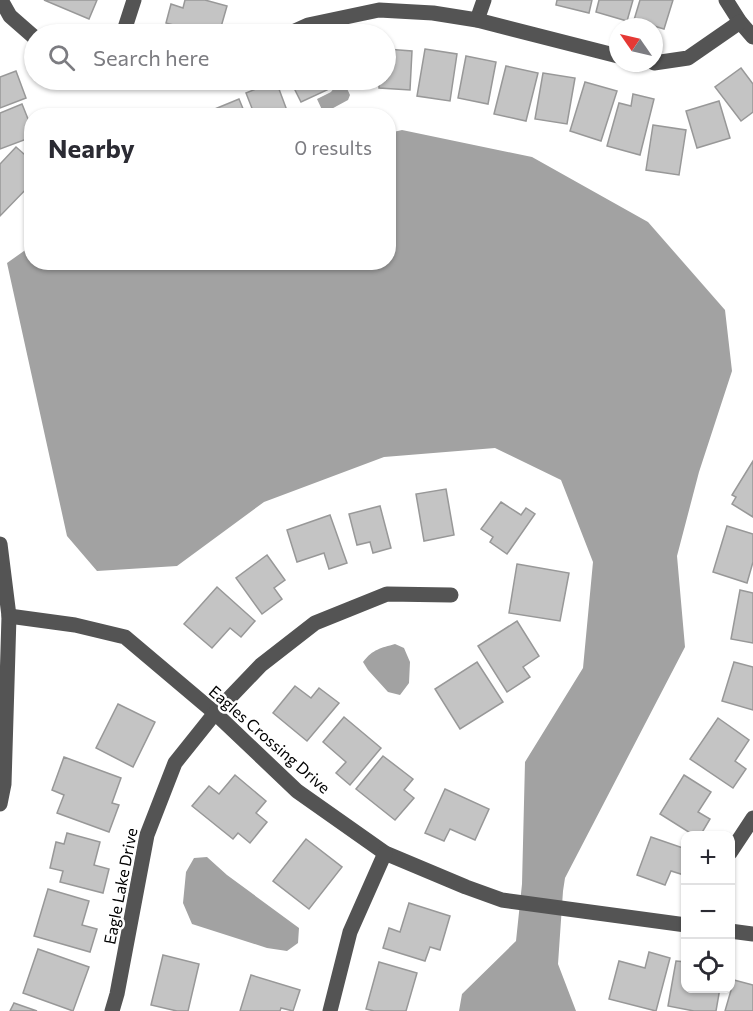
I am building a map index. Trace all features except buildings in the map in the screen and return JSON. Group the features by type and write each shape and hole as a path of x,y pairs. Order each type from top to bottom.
{"street":[{"path":"1,0 10,16 24,28"},
{"path":"126,24 134,0"},
{"path":"477,20 484,0"},
{"path":"726,0 753,37"},
{"path":"313,24 379,10 433,13 477,20 609,54"},
{"path":"663,62 688,58 740,22"},
{"path":"0,544 9,616 4,784 0,804"},
{"name":"Eagle Lake Drive","path":"112,1011 147,835 175,763 215,714 261,665 315,623 387,594 451,595"},
{"name":"Eagles Crossing Drive","path":"9,616 75,625 125,637 215,714 297,791 385,853 502,900 681,924"},
{"path":"735,845 753,818"},
{"path":"330,1011 350,932 385,853"},
{"path":"735,932 753,934"}],"shaded area":[{"path":"332,90 348,90 350,95 348,100 333,108 322,108 317,99"},
{"path":"402,130 532,157 648,222 725,310 732,371 699,472 677,556 685,647 565,878 558,964 576,1011 459,1011 462,994 516,941 522,884 525,762 583,668 593,562 561,480 495,448 384,457 264,502 177,566 97,571 67,536 7,263 24,251 24,270 396,270 396,131"},
{"path":"395,644 404,648 410,662 409,683 400,695 388,692 363,662 381,648"},
{"path":"207,857 227,875 299,928 298,943 287,951 267,948 192,924 183,903 186,872 194,858"}]}
